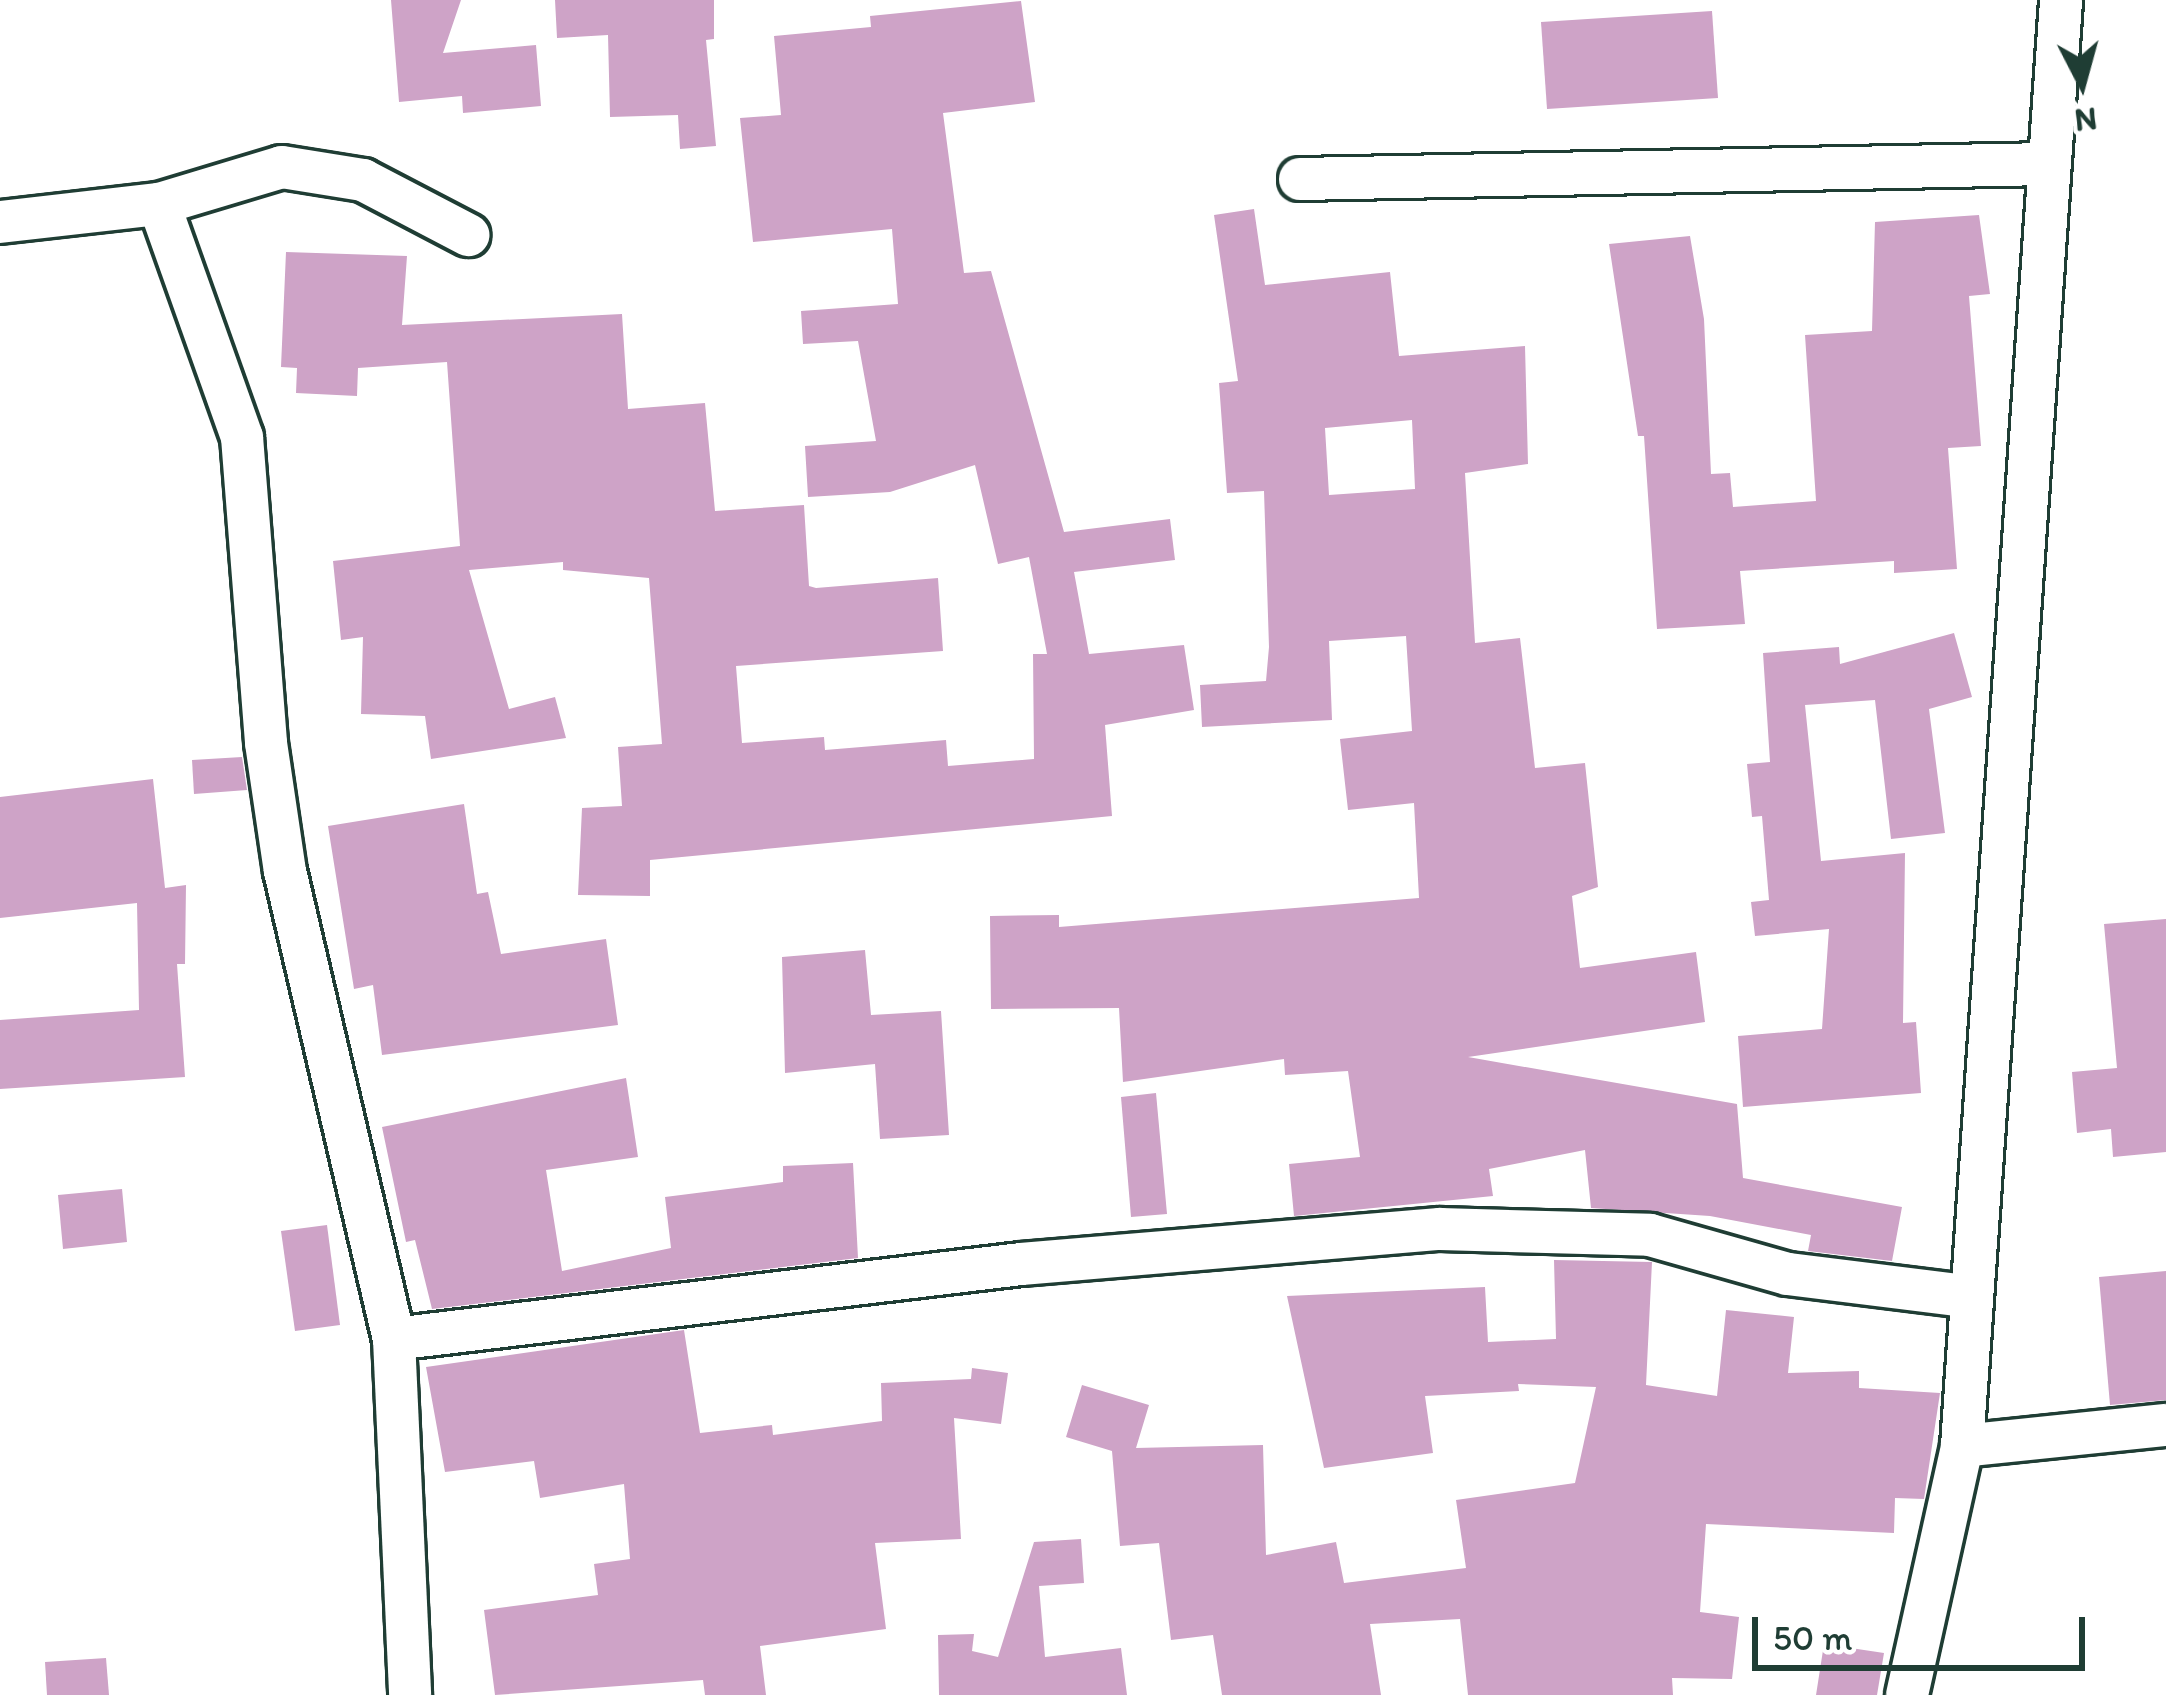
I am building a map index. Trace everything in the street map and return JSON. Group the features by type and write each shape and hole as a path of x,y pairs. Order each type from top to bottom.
{"street":[{"path":"1907,1695 1962,1446 2061,0"},
{"path":"1300,179 2048,164"},
{"path":"0,222 159,204 281,167 363,180 468,235"},
{"path":"159,204 242,437 266,743 285,871 394,1339 410,1695"},
{"path":"394,1339 1021,1264 1440,1228 1650,1235 1787,1274 1972,1298"},
{"path":"1962,1446 2166,1424"}],"building":[{"path":"391,0 461,0 443,53 536,45 541,106 463,113 462,96 399,102"},
{"path":"555,0 714,0 714,39 706,40 716,146 680,149 678,115 610,117 608,35 557,38"},
{"path":"1021,1 1035,102 943,113 964,273 991,271 1064,532 1170,519 1175,560 1074,572 1089,654 1184,645 1194,710 1105,725 1112,816 650,860 650,896 578,895 582,808 622,806 618,747 662,744 649,578 563,570 563,562 469,570 509,709 555,697 566,738 431,759 425,716 361,714 363,637 341,640 333,561 460,546 447,362 358,368 357,396 296,393 297,368 281,367 286,252 407,256 402,325 622,314 628,409 705,403 715,511 804,505 809,586 938,578 943,651 736,666 742,743 824,737 825,750 946,740 948,766 1034,759 1033,654 1047,654 1029,557 998,564 975,465 890,492 808,497 805,446 876,441 858,341 803,344 801,311 898,304 892,229 753,242 740,118 781,115 774,36 871,27 870,16"},
{"path":"1712,11 1718,98 1547,109 1541,22"},
{"path":"1254,209 1265,285 1390,272 1399,356 1525,346 1528,464 1465,473 1475,643 1520,638 1535,768 1585,763 1598,887 1572,896 1580,968 1696,952 1705,1022 1468,1057 1737,1104 1743,1178 1902,1207 1892,1261 1808,1251 1811,1235 1710,1216 1591,1208 1585,1150 1489,1169 1493,1196 1294,1216 1289,1164 1360,1157 1348,1071 1285,1075 1284,1059 1123,1082 1119,1008 991,1009 990,916 1059,915 1059,927 1419,898 1414,803 1348,810 1340,739 1412,731 1406,636 1329,641 1332,720 1202,727 1200,685 1266,681 1269,647 1264,491 1227,493 1219,383 1238,381 1214,215","holes":["1412,420 1415,489 1329,495 1325,428"]},
{"path":"1979,215 1990,294 1969,296 1981,446 1948,448 1957,569 1894,573 1894,561 1740,571 1745,624 1657,629 1644,436 1638,436 1609,244 1690,236 1704,319 1711,474 1730,473 1733,507 1816,501 1805,335 1872,331 1875,222"},
{"path":"1954,633 1972,697 1929,709 1945,833 1891,839 1875,700 1805,705 1821,861 1905,853 1903,1023 1916,1022 1921,1093 1743,1107 1738,1036 1822,1029 1829,929 1755,936 1751,902 1769,900 1762,816 1752,817 1747,764 1770,762 1763,653 1839,647 1840,664"},
{"path":"242,757 247,790 194,794 192,760"},
{"path":"153,779 165,888 186,885 185,964 177,964 185,1077 0,1089 0,1020 139,1010 137,903 0,918 0,797"},
{"path":"464,804 477,894 488,892 501,954 606,939 618,1025 382,1055 373,985 354,989 328,826"},
{"path":"2166,919 2166,1152 2113,1157 2111,1129 2077,1133 2072,1072 2117,1068 2104,924"},
{"path":"865,950 871,1015 941,1011 949,1135 880,1139 875,1064 785,1073 782,957"},
{"path":"626,1078 638,1157 546,1170 562,1271 671,1248 665,1197 783,1182 783,1166 853,1163 858,1258 432,1309 415,1240 406,1242 382,1127"},
{"path":"1156,1093 1167,1214 1131,1217 1121,1097"},
{"path":"122,1189 127,1242 63,1249 58,1195"},
{"path":"327,1225 340,1325 295,1331 281,1231"},
{"path":"1554,1260 1652,1262 1646,1385 1717,1396 1726,1310 1794,1317 1788,1373 1859,1371 1859,1388 1940,1393 1924,1499 1895,1498 1894,1533 1706,1524 1700,1612 1739,1617 1732,1679 1672,1678 1673,1695 1468,1695 1460,1619 1370,1624 1381,1695 1222,1695 1213,1635 1171,1640 1159,1543 1120,1546 1112,1451 1066,1437 1082,1385 1149,1405 1136,1448 1263,1445 1266,1555 1336,1542 1344,1583 1466,1568 1456,1500 1575,1483 1596,1387 1518,1384 1519,1391 1425,1396 1433,1453 1324,1468 1287,1296 1485,1287 1488,1342 1556,1339"},
{"path":"2166,1271 2166,1400 2110,1405 2099,1277"},
{"path":"684,1330 700,1433 772,1425 773,1435 882,1421 881,1383 971,1379 972,1368 1008,1373 1001,1424 954,1418 961,1539 875,1543 886,1629 760,1646 766,1695 705,1695 703,1680 495,1695 484,1610 598,1595 594,1564 630,1559 624,1484 540,1498 534,1461 445,1472 426,1367"},
{"path":"1081,1539 1084,1583 1039,1586 1045,1657 1121,1648 1127,1695 939,1695 938,1635 974,1634 972,1651 998,1657 1034,1542"},
{"path":"1824,1644 1884,1653 1877,1695 1816,1695"},
{"path":"106,1658 109,1695 47,1695 45,1662"}]}
